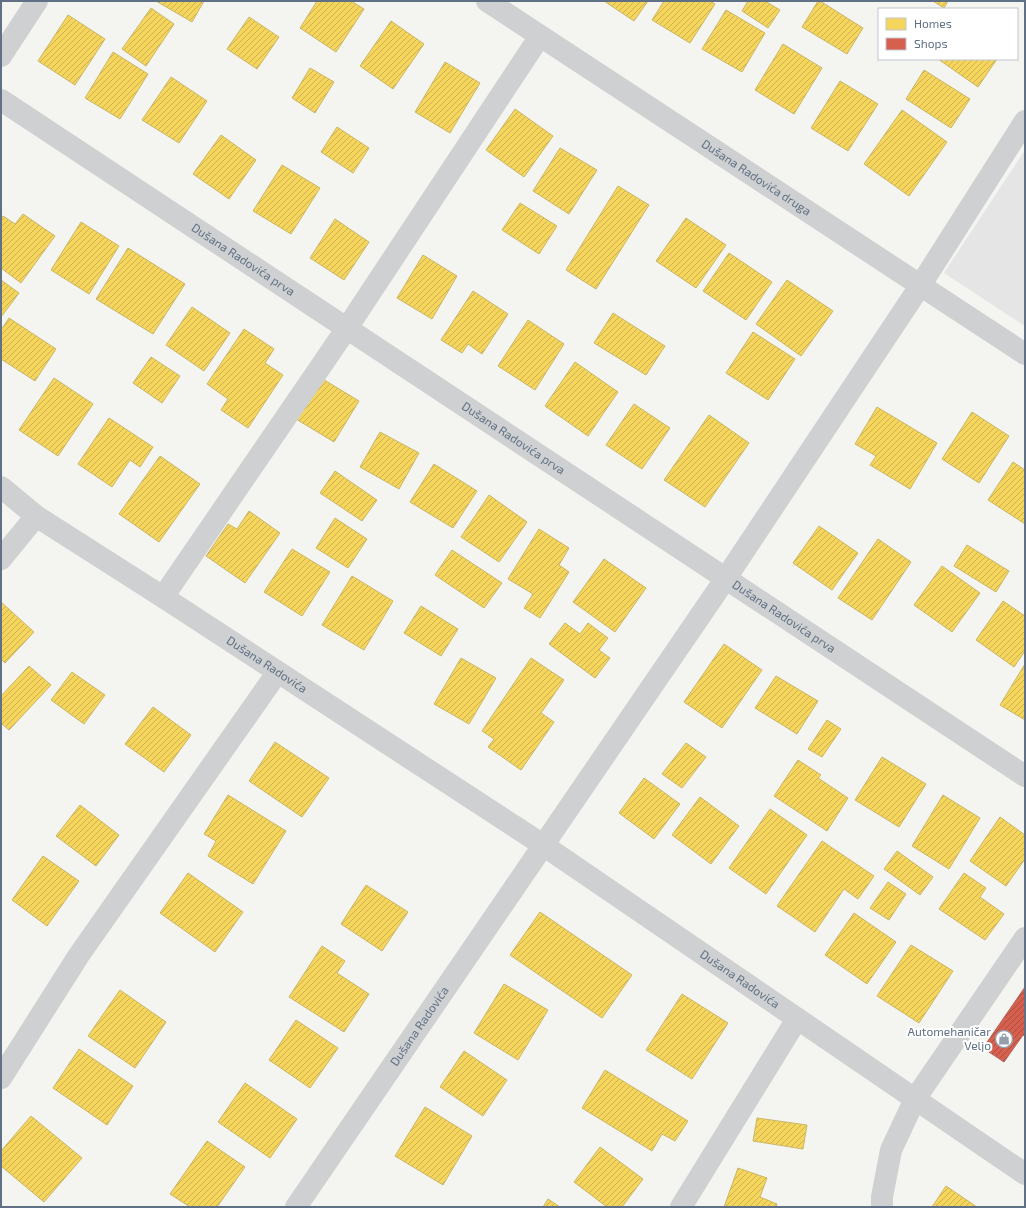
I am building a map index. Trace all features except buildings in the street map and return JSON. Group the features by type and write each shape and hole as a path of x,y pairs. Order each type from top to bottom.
{"street":[{"path":"1,56 37,1"},
{"name":"Dušana Radovića druga","path":"487,1 1025,354"},
{"path":"163,598 347,328 540,36"},
{"name":"Dušana Radovića prva","path":"1,100 1025,776"},
{"path":"543,845 726,578 920,286 1025,121"},
{"name":"Dušana Radovića","path":"1,488 36,516 543,845 1025,1174"},
{"path":"1,559 36,516"},
{"path":"1,1078 78,955 277,673"},
{"name":"Dušana Radovića","path":"296,1207 543,845"},
{"path":"882,1207 882,1197 891,1150 915,1099 1025,938"},
{"path":"681,1207 797,1019"}],"shaded area":[{"path":"1025,150 1025,326 944,273"}],"place":[{"name":"Automehaničar Veljo","path":"1004,1039"}]}
